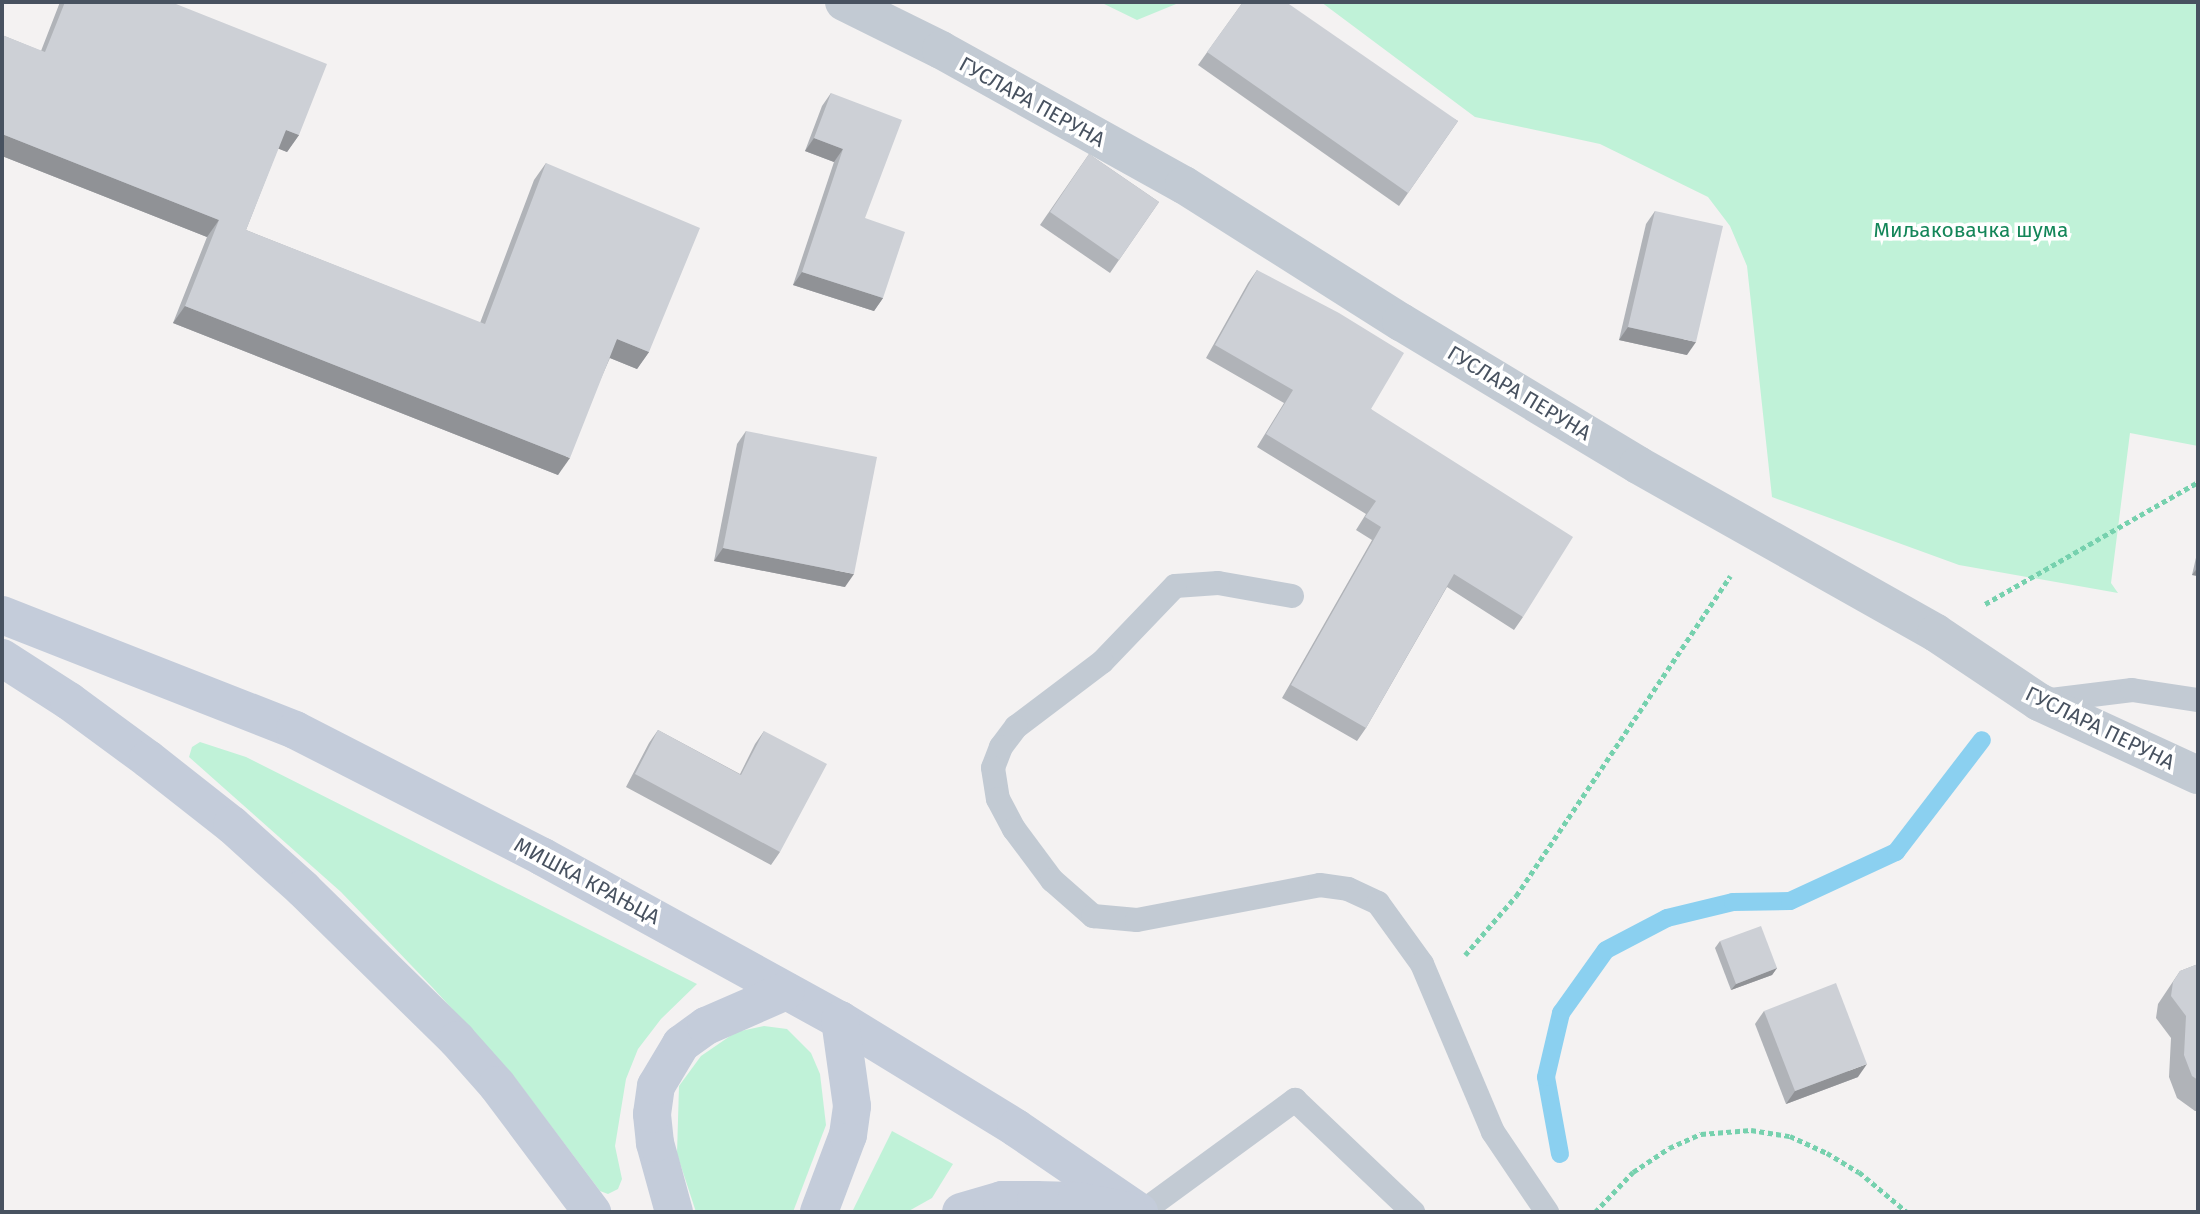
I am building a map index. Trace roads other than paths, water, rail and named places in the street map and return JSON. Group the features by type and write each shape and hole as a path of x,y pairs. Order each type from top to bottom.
{"main road":[{"name":"МИШКА КРАЊЦА","path":"2,614 295,730 543,857 840,1020 1016,1128 1138,1212"},
{"path":"2,658 69,701 148,759 232,825 303,889 465,1049 497,1085 592,1212"},
{"path":"674,1212 654,1143 652,1114 656,1086 681,1044 706,1026 786,992"},
{"path":"819,1212 848,1135 852,1106 840,1020"},
{"path":"961,1212 1002,1200 1076,1201 1138,1212"}],"street":[{"name":"ГУСЛАРА ПЕРУНА","path":"844,2 941,50 1184,185 1413,330 1758,535 1936,633 2039,702 2198,775"}],"lane":[{"path":"1292,596 1218,583 1175,586 1102,662 1016,727 1001,747 993,768 998,799 1014,828 1052,880 1093,916 1137,920 1320,885 1348,889 1378,903 1422,964 1493,1132 1547,1212"},
{"path":"2039,702 2132,690 2198,700"},
{"path":"1138,1212 1296,1100 1413,1212"}],"waterway":[{"path":"1560,1154 1546,1077 1561,1013 1606,950 1667,918 1733,902 1790,901 1896,852 1982,740"}],"park label":[{"name":"Миљаковачка шума","path":"1971,230"}]}
